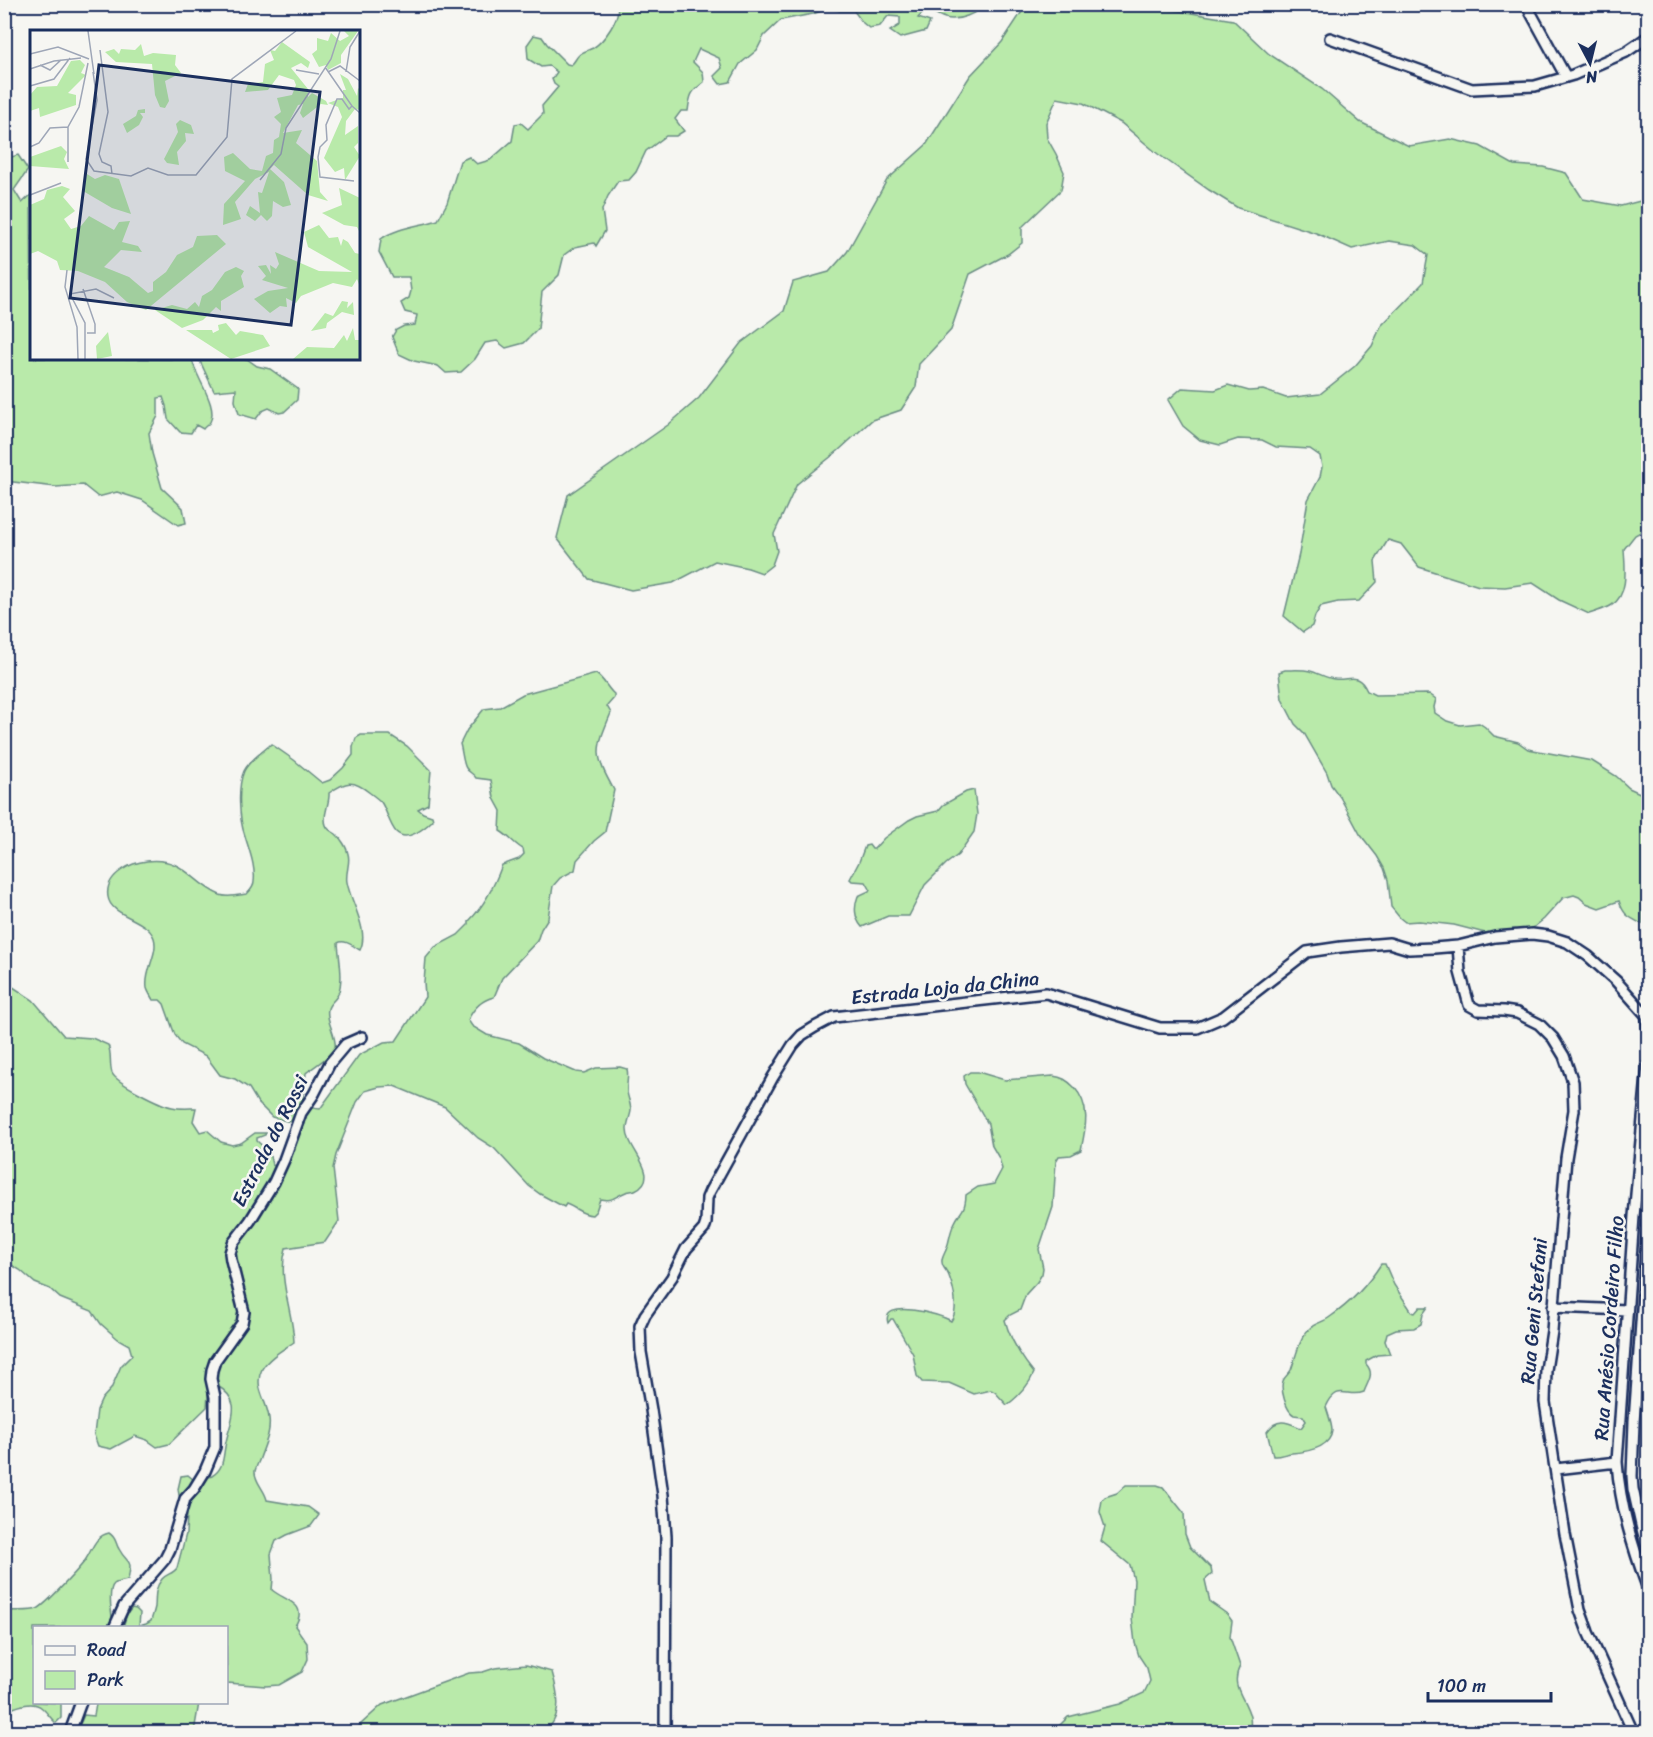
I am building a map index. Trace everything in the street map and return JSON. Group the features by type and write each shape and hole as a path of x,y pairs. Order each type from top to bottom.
{"street":[{"path":"1526,4 1566,77"},
{"path":"1330,38 1472,89 1535,86 1566,77 1626,52 1648,37"},
{"name":"Estrada Loja da China","path":"665,1732 666,1527 641,1352 640,1326 645,1315 672,1278 686,1249 704,1229 707,1198 710,1191 783,1061 802,1035 834,1017 1046,993 1160,1028 1197,1028 1222,1017 1307,952 1341,946 1389,943 1409,949 1458,946 1495,937 1532,934 1567,942 1588,956 1648,1016"},
{"name":"Rua Geni Stefani","path":"1458,946 1460,972 1469,1005 1478,1010 1517,1013 1539,1024 1553,1038 1564,1056 1573,1082 1575,1110 1566,1158 1552,1331 1544,1389 1567,1545 1580,1610 1633,1732"},
{"path":"1648,1016 1648,1028"},
{"name":"Estrada do Rossi","path":"115,1626 124,1606 171,1549 185,1499 205,1471 215,1447 215,1396 211,1379 212,1370 215,1361 242,1323 244,1312 231,1260 230,1253 233,1243 250,1221 274,1182 301,1113 330,1063 346,1044 362,1037"},
{"name":"Rua Anésio Cordeiro Filho","path":"1648,1065 1627,1310 1617,1462 1625,1518 1648,1589"},
{"name":"Rua Anésio Cordeiro Filho","path":"1648,1224 1632,1476 1648,1551"},
{"path":"1553,1307 1627,1310"},
{"path":"1623,1380 1637,1381"},
{"path":"1556,1469 1617,1462"},
{"path":"69,1732 80,1704"}],"green space":[{"path":"1027,4 1144,5 1233,20 1269,54 1322,89 1360,122 1409,146 1450,139 1480,146 1514,165 1543,167 1566,173 1583,199 1621,206 1648,199 1648,528 1635,535 1624,549 1625,580 1617,600 1610,606 1589,614 1559,600 1533,583 1505,587 1479,586 1419,567 1401,544 1388,540 1375,561 1377,582 1359,601 1321,606 1312,626 1303,632 1284,616 1299,554 1308,500 1320,477 1322,467 1320,456 1310,449 1276,447 1262,440 1238,439 1220,445 1200,440 1183,426 1168,400 1182,388 1215,390 1228,385 1249,391 1263,390 1286,398 1320,394 1355,366 1372,346 1381,326 1423,283 1428,255 1415,245 1389,241 1352,249 1316,233 1238,208 1158,154 1121,123 1083,103 1057,98 1046,123 1047,138 1064,172 1061,190 1022,227 1022,243 1008,254 970,274 951,330 919,364 916,387 901,410 872,420 797,484 774,534 777,551 772,565 762,573 715,561 673,583 631,590 589,579 557,538 568,495 668,425 699,398 741,343 784,311 793,282 829,272 847,252 887,180 926,145 970,76 1002,42"},
{"path":"617,5 986,5 972,14 956,19 945,18 927,9 918,18 930,22 926,31 900,38 890,31 900,25 900,17 888,16 880,26 869,28 854,11 829,8 813,14 781,20 764,36 757,50 740,64 730,82 720,84 714,76 722,68 719,58 699,49 693,62 703,72 704,82 692,94 688,111 681,111 675,119 684,131 676,136 666,136 646,151 636,172 629,180 618,181 602,210 605,231 596,246 594,243 575,247 564,255 559,275 542,292 538,329 524,343 506,348 497,341 485,343 475,359 461,372 446,373 438,366 414,361 399,354 392,337 396,330 404,326 415,325 417,315 405,312 401,303 409,298 411,291 409,277 392,277 379,252 381,239 401,230 438,220 447,203 460,161 469,157 477,164 490,160 512,141 515,124 521,123 528,129 543,114 542,106 558,87 552,79 557,72 549,66 541,67 528,59 527,45 534,35 542,37 567,64 571,65 580,54 593,48 606,35 614,22 618,10"},
{"path":"18,155 28,170 14,190 22,203 30,196 30,360 192,360 209,400 212,415 210,422 203,429 196,425 191,433 180,432 168,419 163,397 158,398 158,416 149,433 162,488 183,508 186,523 178,525 142,500 117,492 98,497 83,485 56,487 5,481 4,159"},
{"path":"199,360 248,360 257,366 270,369 298,389 297,400 284,412 279,413 269,408 262,411 256,419 239,414 235,401 236,389 214,391"},
{"path":"1307,670 1334,679 1357,679 1367,691 1375,695 1429,694 1436,699 1435,713 1447,721 1460,725 1479,723 1494,736 1518,742 1528,749 1592,761 1616,776 1629,788 1648,795 1648,883 1643,904 1642,924 1628,916 1619,901 1599,908 1574,895 1563,898 1534,927 1503,934 1485,933 1454,925 1419,921 1405,922 1391,907 1388,880 1384,868 1360,834 1304,733 1295,724 1282,699 1279,672"},
{"path":"596,674 601,678 614,694 614,698 607,706 611,713 602,736 599,752 603,768 614,790 605,832 577,860 575,870 560,878 553,886 548,918 537,941 502,978 494,997 478,1005 468,1020 472,1026 487,1035 519,1043 543,1058 576,1072 584,1073 596,1068 627,1069 627,1092 631,1106 627,1127 628,1137 642,1162 646,1177 643,1184 635,1190 611,1199 600,1199 592,1215 566,1204 564,1207 529,1186 494,1148 478,1138 445,1107 394,1086 365,1091 357,1102 333,1168 339,1221 325,1242 286,1248 284,1283 294,1342 268,1361 262,1369 259,1382 268,1411 269,1428 255,1471 256,1478 267,1500 308,1507 319,1515 311,1526 276,1541 271,1554 272,1590 297,1607 299,1618 295,1626 307,1643 308,1659 302,1672 279,1685 228,1683 228,1626 139,1626 151,1621 159,1583 177,1568 186,1534 187,1515 178,1489 181,1476 188,1475 194,1480 212,1476 219,1470 232,1420 231,1398 216,1385 208,1394 207,1407 169,1444 157,1447 135,1436 111,1449 98,1446 94,1435 97,1410 102,1399 111,1389 121,1366 132,1355 129,1345 118,1339 101,1324 92,1311 60,1298 50,1289 35,1283 5,1261 4,981 33,1000 64,1036 92,1038 108,1045 112,1073 122,1082 139,1093 166,1105 196,1108 193,1121 200,1132 207,1130 221,1142 232,1145 241,1143 255,1133 266,1133 257,1138 257,1141 269,1152 272,1165 281,1166 304,1124 272,1117 258,1103 249,1088 235,1079 220,1075 206,1056 182,1044 175,1035 164,1004 160,1000 153,1000 147,988 155,950 154,938 144,926 115,909 111,904 108,889 111,881 119,872 131,865 144,861 160,861 179,867 220,895 247,894 254,884 254,870 241,821 240,786 244,771 271,744 322,783 330,780 343,768 353,755 356,738 361,735 390,735 407,746 431,770 428,804 418,809 432,816 433,820 421,830 410,835 400,835 396,832 381,802 359,785 345,784 329,793 325,821 328,829 340,838 345,846 349,860 347,882 363,934 360,950 346,942 338,943 340,988 329,1007 328,1014 335,1040 335,1050 306,1073 303,1107 320,1109 359,1055 384,1042 396,1041 425,997 426,958 435,947 458,935 469,924 480,909 502,865 519,859 524,854 523,849 500,831 501,811 494,798 491,780 476,778 467,770 460,744 467,730 484,709 500,707 523,694"},
{"path":"974,790 977,814 974,832 958,855 925,885 909,916 888,916 862,927 856,916 856,904 858,896 870,889 866,882 850,879 865,846 869,845 874,849 884,838 909,820 938,811 943,805"},
{"path":"970,1072 1005,1080 1059,1077 1067,1081 1079,1094 1086,1117 1081,1150 1071,1155 1059,1156 1056,1161 1053,1207 1039,1249 1042,1274 1026,1294 1020,1310 1005,1320 1016,1348 1034,1373 1023,1391 1007,1405 991,1390 974,1394 949,1383 922,1382 917,1376 913,1354 893,1319 888,1323 888,1315 893,1311 902,1310 924,1312 951,1321 955,1311 954,1293 949,1276 943,1267 942,1258 956,1219 963,1208 966,1195 978,1187 994,1184 1002,1169 992,1146 988,1124 965,1084 964,1076"},
{"path":"1381,1264 1385,1264 1394,1285 1412,1312 1415,1313 1420,1307 1428,1307 1423,1314 1421,1324 1414,1328 1396,1329 1387,1333 1385,1341 1390,1354 1377,1355 1366,1361 1370,1374 1364,1392 1353,1394 1343,1392 1330,1399 1326,1407 1332,1431 1327,1442 1310,1450 1273,1456 1267,1432 1271,1427 1282,1422 1301,1428 1306,1421 1303,1416 1291,1413 1284,1400 1282,1389 1303,1337 1312,1326 1328,1319 1352,1299"},
{"path":"1126,1485 1163,1487 1184,1513 1185,1534 1190,1547 1211,1568 1212,1574 1205,1580 1210,1602 1227,1614 1232,1621 1230,1637 1240,1666 1237,1673 1237,1686 1248,1710 1251,1732 1053,1732 1068,1717 1120,1704 1144,1693 1150,1681 1147,1668 1139,1656 1135,1643 1132,1618 1134,1580 1130,1565 1101,1541 1105,1527 1100,1512 1102,1500 1117,1493"},
{"path":"109,1533 112,1535 130,1564 128,1580 115,1583 112,1587 111,1605 114,1626 33,1626 34,1704 8,1710 5,1708 5,1611 31,1610 41,1606 77,1570 97,1540"},
{"path":"132,1608 140,1613 139,1626 123,1626 127,1614"},
{"path":"526,1665 552,1672 558,1704 557,1712 555,1719 544,1732 356,1732 360,1725 382,1705 469,1673"},
{"path":"34,1704 61,1704 61,1718 56,1723"},
{"path":"96,1704 199,1704 194,1732 80,1732 80,1724 84,1715 94,1716"}]}
